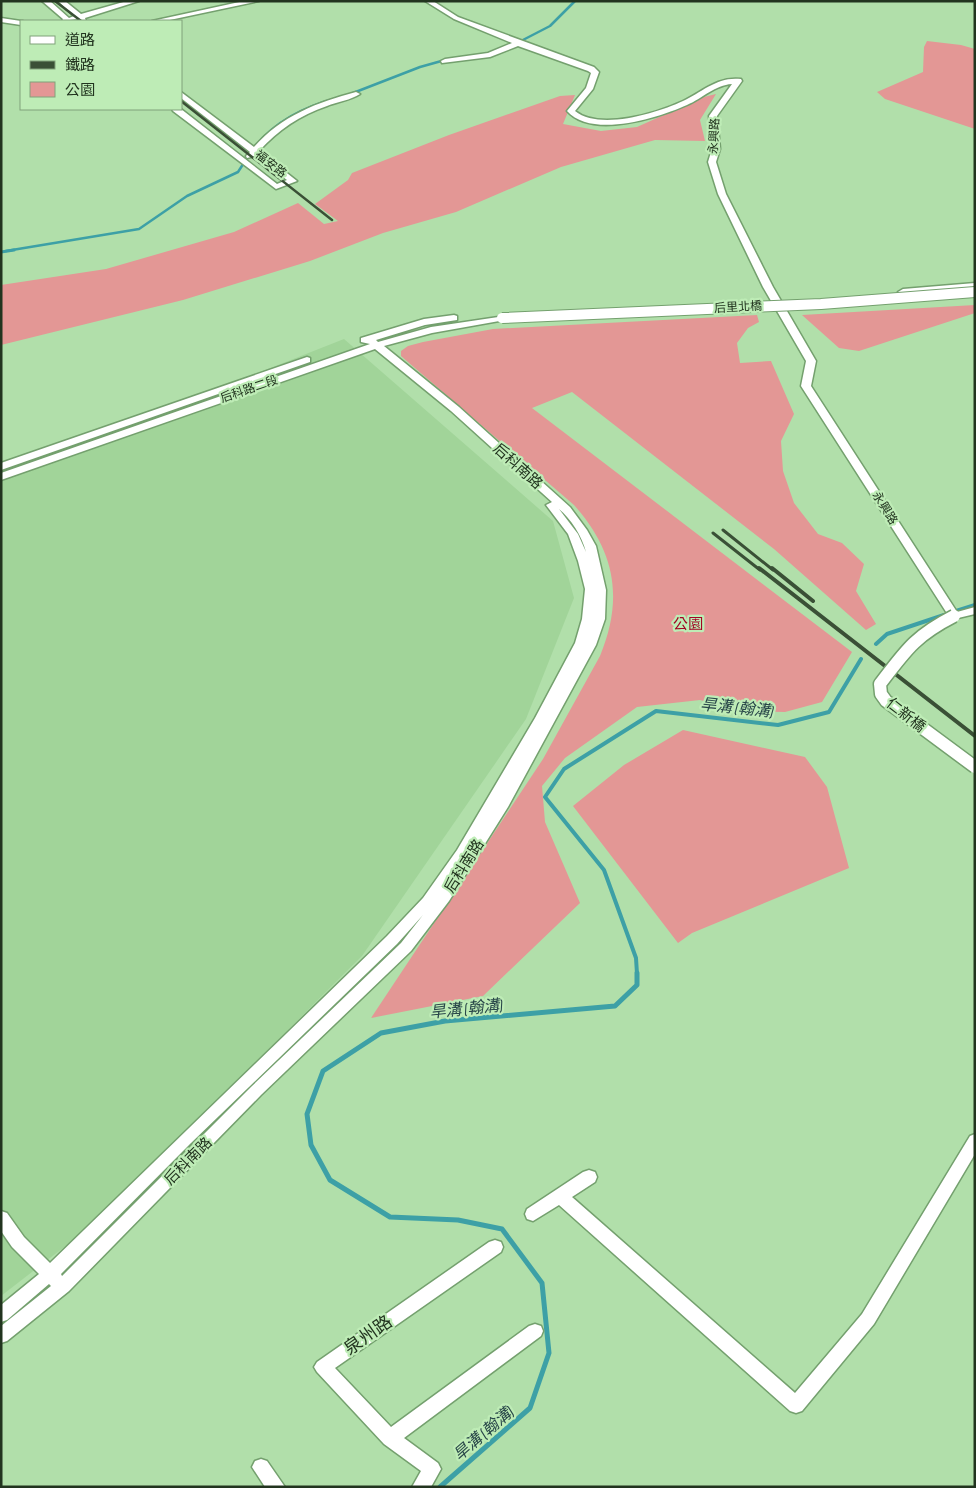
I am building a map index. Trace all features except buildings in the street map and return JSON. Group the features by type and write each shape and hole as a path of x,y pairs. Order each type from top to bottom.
{"street":[{"path":"45,1 67,20"},
{"path":"61,1 82,19 136,1"},
{"path":"161,20 256,1"},
{"name":"永興路","path":"428,1 456,18 518,43 585,66 595,72 588,91 571,111 579,117 596,122 609,123 649,116 689,101 704,90 721,82 738,81 713,116 716,149 712,162 722,194 768,287 811,361 806,386 954,616"},
{"path":"1,20 20,23"},
{"path":"445,61 490,55 518,43"},
{"path":"245,161 269,136 288,122 323,104 356,94"},
{"name":"福安路","path":"177,110 276,187 293,181 182,95"},
{"name":"后里北橋","path":"501,315 903,292 975,286"},
{"name":"后里北橋","path":"501,315 821,304 975,292"},
{"name":"后科路二段","path":"1,467 368,344 501,315"},
{"name":"后科路二段","path":"1,477 368,344"},
{"name":"后科南路","path":"1,1336 63,1286 256,1091 406,947 444,898 502,806 590,644 599,619 600,590 590,546 583,532 566,509 368,344"},
{"name":"后科南路","path":"1,1315 50,1274 185,1140 392,940 428,900 462,853 492,804 581,643 588,619 591,589 584,561 573,534 556,510 450,411"},
{"path":"48,450 57,457"},
{"name":"仁新橋","path":"975,610 954,616 930,628 909,645 880,684 881,694 886,701 975,766"},
{"path":"560,1196 796,1405 868,1319 975,1140"},
{"path":"534,1214 590,1177"},
{"path":"1,1218 18,1242 63,1286"},
{"name":"泉州路","path":"421,1487 432,1469 390,1438 323,1367 495,1247"},
{"path":"390,1438 535,1331"},
{"path":"260,1466 276,1487"}],"shaded area":[{"path":"344,339 553,521 574,598 526,719 362,956 90,1227 1,1296 1,474"}],"green space":[{"path":"927,41 961,45 975,49 975,129 885,99 877,92 923,72 924,47"},
{"path":"716,94 700,120 705,141 655,140 561,167 456,212 383,233 310,261 183,300 1,345 1,285 106,269 234,232 298,203 324,224 338,221 315,204 348,180 352,173 449,135 560,96 575,95 563,124 601,131 637,127 704,97"},
{"path":"975,305 975,313 859,351 839,348 802,315"},
{"name":"公園","path":"757,315 759,322 748,328 737,343 740,363 771,361 794,414 781,441 783,471 794,503 818,534 842,543 864,564 856,591 876,624 866,630 774,549 572,392 532,408 852,652 822,702 785,712 741,711 700,700 637,707 565,758 542,786 545,822 580,903 483,996 371,1018 543,759 600,656 612,614 613,595 607,558 588,522 574,505 401,356 401,351 408,346 423,342 493,329"},
{"path":"683,730 805,757 827,787 849,868 692,933 678,943 573,806 624,765"}],"waterway":[{"path":"519,42 550,26 575,1"},
{"path":"353,93 420,67 445,60"},
{"path":"253,149 271,130 291,116 337,98"},
{"path":"6,251 139,229 187,196 238,172 249,155"},
{"path":"1,252 14,250"},
{"name":"旱溝 (翰溝)","path":"953,612 975,605"},
{"name":"旱溝 (翰溝)","path":"876,644 887,634 944,615"},
{"name":"旱溝 (翰溝)","path":"637,974 636,958 604,870 545,797 564,769 656,711 778,725 829,712 861,659"},
{"name":"旱溝 (翰溝)","path":"440,1487 530,1408 549,1353 542,1283 502,1229 458,1220 390,1217 330,1180 311,1145 307,1114 323,1071 381,1033 445,1021 615,1006 637,985 637,974"}],"railway":[{"path":"55,1 80,20"},
{"path":"182,102 332,220"},
{"path":"723,530 773,570"},
{"path":"713,533 760,570"},
{"path":"759,568 975,736"},
{"path":"772,568 813,601"}]}
